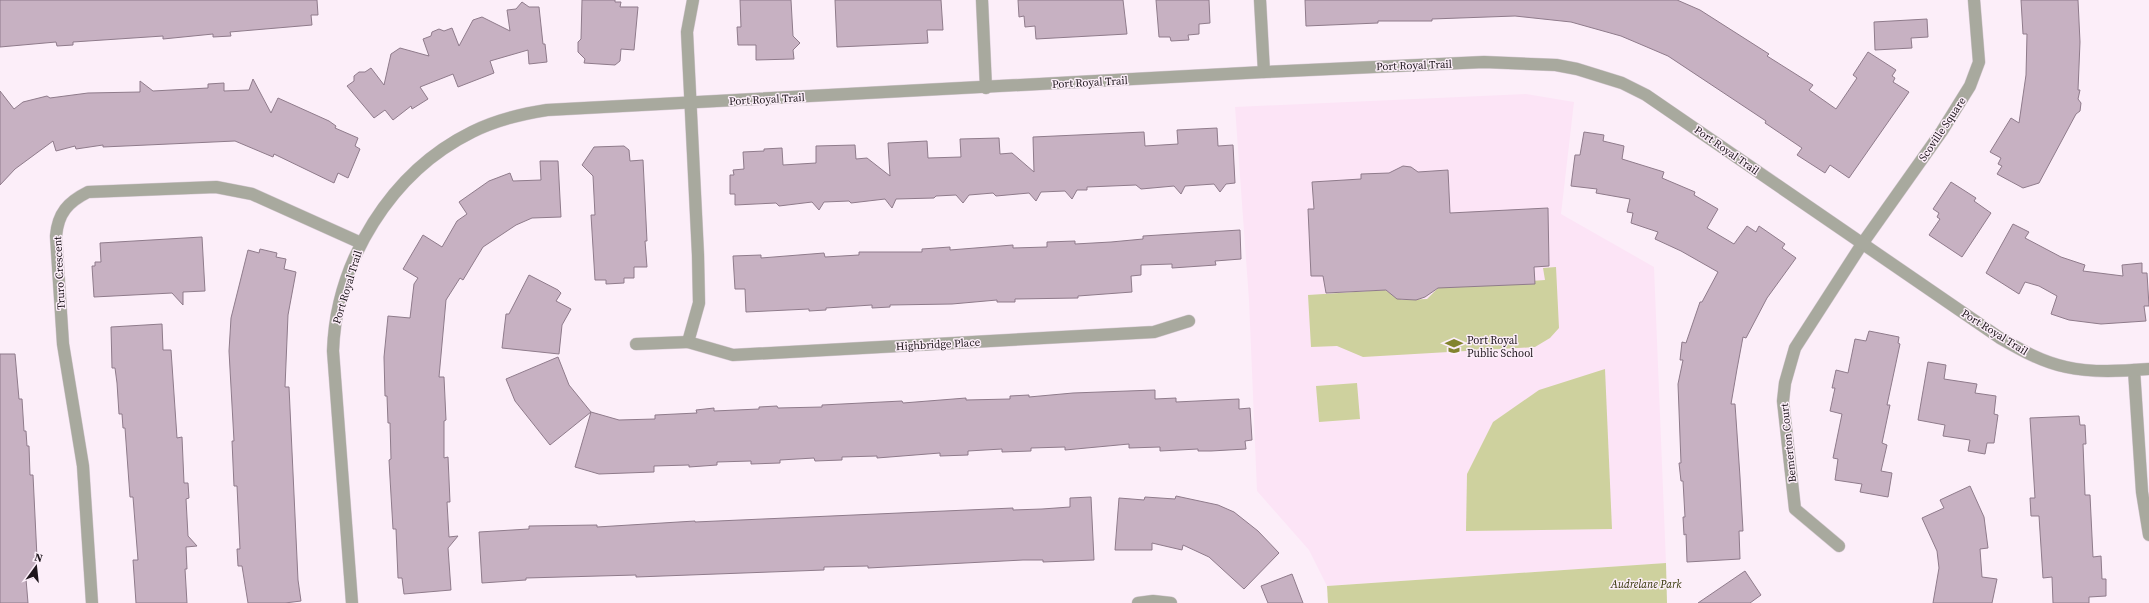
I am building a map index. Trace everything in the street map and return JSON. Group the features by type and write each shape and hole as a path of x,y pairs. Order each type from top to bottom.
{"street":[{"path":"688,342 699,303 687,32 693,0"},
{"path":"982,0 986,88"},
{"path":"1260,0 1264,72"},
{"name":"Scoville Square","path":"1862,244 1942,131 1970,86 1979,62 1974,0"},
{"name":"Port Royal Trail","path":"352,603 333,350 334,326 348,276 361,243 387,203 423,164 455,141 490,124 522,114 548,110 986,88 1264,72 1484,62 1556,65 1596,74 1622,83 1664,106 1862,244 2000,338 2023,351 2068,368 2149,369"},
{"name":"Truro Crescent","path":"92,603 83,466 63,344 56,236 57,224 66,206 75,198 88,192 216,187 252,194 361,243"},
{"name":"Bemerton Court","path":"1839,546 1795,509 1783,400 1785,383 1795,348 1862,244"},
{"name":"Highbridge Place","path":"636,344 688,342 733,355 1154,332 1188,321"},
{"path":"2134,370 2142,492 2149,535"},
{"path":"1138,603 1153,601 1171,603"}],"shaded area":[{"name":"Port Royal Public School","path":"1526,94 1574,102 1561,214 1654,267 1666,563 1327,586 1309,550 1257,491 1249,300 1235,107"}],"green space":[{"path":"1556,267 1559,328 1550,338 1535,347 1363,357 1337,346 1311,347 1308,295 1385,290 1402,300 1427,299 1439,287 1545,280 1543,268"},
{"path":"1605,369 1612,529 1466,531 1467,474 1493,422 1539,390"},
{"path":"1357,383 1360,419 1319,422 1316,386"},
{"name":"Audrelane Park","path":"1666,563 1667,603 1328,603 1327,586"}],"building":[{"path":"0,0 317,0 318,15 311,15 312,25 230,32 231,36 213,37 213,34 163,39 163,36 73,42 73,45 57,46 56,42 0,47"},
{"path":"582,0 615,0 615,2 621,2 620,7 638,7 634,50 621,49 620,61 615,65 584,63 585,59 578,52 578,42 581,39"},
{"path":"740,0 791,0 793,36 800,43 793,50 794,59 756,60 756,45 738,45 737,27 741,27"},
{"path":"835,0 941,0 943,30 927,30 928,43 837,47"},
{"path":"1018,0 1123,0 1127,34 1036,39 1035,26 1025,27 1024,16 1019,17"},
{"path":"1156,0 1209,0 1210,23 1199,24 1199,34 1188,35 1189,40 1171,41 1170,37 1159,37"},
{"path":"1305,0 1677,0 1700,10 1769,54 1767,56 1813,85 1809,90 1836,109 1857,78 1853,75 1868,52 1896,70 1892,76 1895,78 1893,82 1909,92 1849,178 1830,165 1825,173 1797,155 1802,148 1765,123 1766,121 1668,56 1621,36 1571,22 1515,16 1432,19 1432,21 1378,21 1378,23 1306,26"},
{"path":"2021,0 2078,0 2080,42 2078,90 2080,90 2078,99 2081,103 2080,111 2076,114 2039,183 2023,188 1997,174 2002,166 1998,164 2001,158 1990,152 2011,118 2019,123 2026,75 2027,34 2023,34"},
{"path":"522,2 529,7 539,7 543,44 545,44 547,62 529,64 528,50 490,61 494,73 458,87 453,74 420,87 428,99 412,109 411,106 393,120 385,110 374,118 347,86 354,81 354,76 359,72 365,72 371,68 384,85 391,54 400,48 429,56 423,39 431,36 432,32 439,29 444,31 452,28 459,46 473,20 482,17 510,31 507,10 516,9"},
{"path":"1927,19 1928,37 1911,38 1912,48 1875,50 1874,22"},
{"path":"253,79 271,113 278,98 329,121 336,126 335,128 358,138 355,146 360,149 348,178 338,173 334,183 274,154 273,157 235,141 103,147 103,145 76,149 75,146 56,151 53,141 15,169 0,185 0,91 14,109 23,102 47,96 50,98 88,93 140,92 140,81 153,91 208,88 208,84 224,83 224,91 249,90"},
{"path":"1217,128 1218,146 1233,145 1235,183 1226,184 1220,192 1214,184 1185,186 1181,194 1174,186 1141,189 1136,185 1087,187 1087,190 1077,190 1072,199 1065,191 1041,192 1036,201 1029,193 996,196 993,193 969,195 963,203 956,195 936,196 934,198 896,199 892,208 885,199 851,203 849,201 824,202 819,210 812,202 779,206 776,203 735,205 735,194 730,194 730,175 734,175 733,170 744,169 743,152 764,151 764,149 782,148 783,165 816,163 816,146 855,145 856,159 867,158 890,176 888,143 927,141 928,158 961,157 960,139 999,138 1000,154 1012,153 1034,172 1033,137 1144,132 1145,146 1178,144 1177,130"},
{"path":"1584,132 1604,135 1603,141 1624,146 1622,159 1664,172 1662,178 1695,192 1694,195 1718,209 1707,228 1734,244 1747,226 1756,232 1759,226 1785,244 1782,248 1796,258 1767,298 1746,338 1743,337 1737,369 1731,404 1735,404 1740,477 1743,531 1739,531 1740,559 1687,562 1686,534 1684,535 1683,517 1685,517 1683,481 1681,481 1679,463 1681,463 1678,384 1683,360 1680,360 1682,342 1686,343 1700,302 1702,302 1718,272 1681,251 1655,239 1658,232 1631,223 1633,213 1627,212 1630,199 1596,193 1597,189 1571,186 1575,155 1580,155"},
{"path":"624,146 629,150 630,161 643,160 647,267 634,267 634,278 624,278 624,283 606,284 606,280 595,280 591,215 595,215 593,176 582,165 594,147"},
{"path":"540,161 558,161 561,217 532,218 516,225 483,247 463,280 460,278 446,300 439,377 444,377 446,420 444,421 444,458 448,457 450,502 447,502 449,537 458,536 448,548 451,590 404,594 402,578 398,578 396,529 393,529 389,460 391,459 390,423 388,423 387,396 385,396 384,357 388,316 410,318 414,284 418,278 403,269 423,235 442,247 457,221 467,214 459,202 489,181 510,173 513,181 541,180"},
{"path":"1403,166 1411,167 1418,172 1448,170 1450,213 1548,208 1549,266 1534,267 1535,284 1438,288 1425,297 1416,300 1397,299 1386,290 1326,293 1323,276 1311,276 1308,209 1314,209 1312,182 1361,179 1361,174 1389,173"},
{"path":"1951,182 1976,198 1974,201 1991,213 1962,257 1929,235 1940,219 1937,217 1939,213 1933,209"},
{"path":"2013,224 2029,232 2025,238 2061,257 2085,265 2083,271 2123,276 2122,265 2142,263 2142,273 2147,273 2149,306 2144,306 2146,321 2101,324 2069,320 2051,314 2057,296 2039,286 2025,282 2019,294 1986,273"},
{"path":"1240,230 1241,259 1215,261 1216,265 1172,268 1172,264 1141,265 1141,275 1131,276 1132,292 1078,296 1078,298 1015,299 1015,302 997,302 997,300 952,304 890,305 890,307 872,308 872,305 826,308 826,310 809,311 809,309 746,312 745,289 735,289 733,256 761,255 761,258 824,253 825,257 859,255 859,252 922,252 922,249 950,247 950,250 1013,245 1013,248 1047,247 1047,242 1075,241 1075,244 1111,242 1143,239 1143,236"},
{"path":"202,237 205,291 183,292 183,305 172,293 94,297 92,266 95,266 95,262 101,262 100,243"},
{"path":"260,249 277,253 276,257 286,259 284,269 296,272 288,315 285,387 289,387 298,580 301,601 285,603 248,603 242,566 238,566 237,549 240,549 237,486 234,486 232,441 234,441 229,351 231,318 248,250 259,253"},
{"path":"529,275 558,290 561,293 556,301 571,309 562,325 559,354 502,348 506,314 509,314"},
{"path":"162,324 163,350 171,350 177,438 182,437 184,483 188,483 189,498 186,499 188,536 197,546 186,547 187,569 185,569 187,603 136,603 133,560 138,560 133,497 130,497 125,428 123,428 122,414 119,414 115,368 112,368 111,327"},
{"path":"1869,331 1899,337 1898,343 1900,344 1887,405 1890,405 1882,443 1887,445 1881,471 1892,473 1888,497 1860,492 1862,484 1835,480 1838,459 1833,458 1842,414 1830,411 1835,388 1832,388 1836,370 1848,373 1855,339 1866,341"},
{"path":"0,354 15,354 19,399 22,399 24,431 26,431 27,446 29,446 30,475 33,475 38,578 26,579 28,603 0,603"},
{"path":"558,357 569,385 591,412 550,445 515,401 506,379"},
{"path":"1928,362 1946,365 1944,379 1977,384 1975,393 1996,396 1994,414 1998,415 1994,443 1987,443 1985,454 1968,451 1970,440 1943,436 1945,425 1918,420"},
{"path":"1155,390 1155,399 1176,398 1176,402 1239,399 1239,409 1250,408 1252,440 1245,441 1246,449 1211,451 1198,451 1198,449 1160,451 1160,447 1129,448 1129,444 1065,450 1065,447 1031,448 1031,451 1002,452 1002,449 968,451 968,455 940,456 940,453 877,458 877,456 842,457 842,460 815,461 814,458 780,460 780,463 751,464 751,461 717,462 717,465 689,467 689,465 654,466 654,472 599,474 575,467 591,412 619,420 655,419 655,415 697,413 696,410 714,408 714,411 759,409 759,407 777,406 778,408 822,407 822,405 902,401 903,403 966,398 966,400 1010,399 1010,396 1029,395 1029,397 1073,393"},
{"path":"2079,416 2080,425 2085,425 2086,444 2083,444 2085,495 2090,495 2093,557 2101,556 2102,579 2106,579 2106,596 2089,597 2089,603 2053,603 2052,577 2043,578 2039,516 2031,516 2030,498 2035,498 2030,418"},
{"path":"1970,486 1984,517 1988,548 1980,549 1982,577 1997,579 1992,603 1933,603 1939,568 1937,551 1922,518 1944,508 1940,500"},
{"path":"1176,496 1218,505 1234,512 1258,531 1279,553 1244,589 1209,557 1183,545 1182,550 1152,543 1152,550 1115,550 1119,498 1144,500 1145,497 1175,499"},
{"path":"1091,497 1094,560 1043,562 1043,560 1023,560 868,568 868,566 824,567 824,570 636,577 636,575 526,578 526,580 482,583 479,532 529,529 529,526 597,525 597,527 695,521 1013,508 1013,510 1042,509 1070,507 1070,498"},
{"path":"1745,571 1761,595 1750,603 1698,603"},
{"path":"1292,574 1303,603 1268,603 1261,586"}],"place":[{"name":"Port Royal Public School","path":"1454,346"}]}
